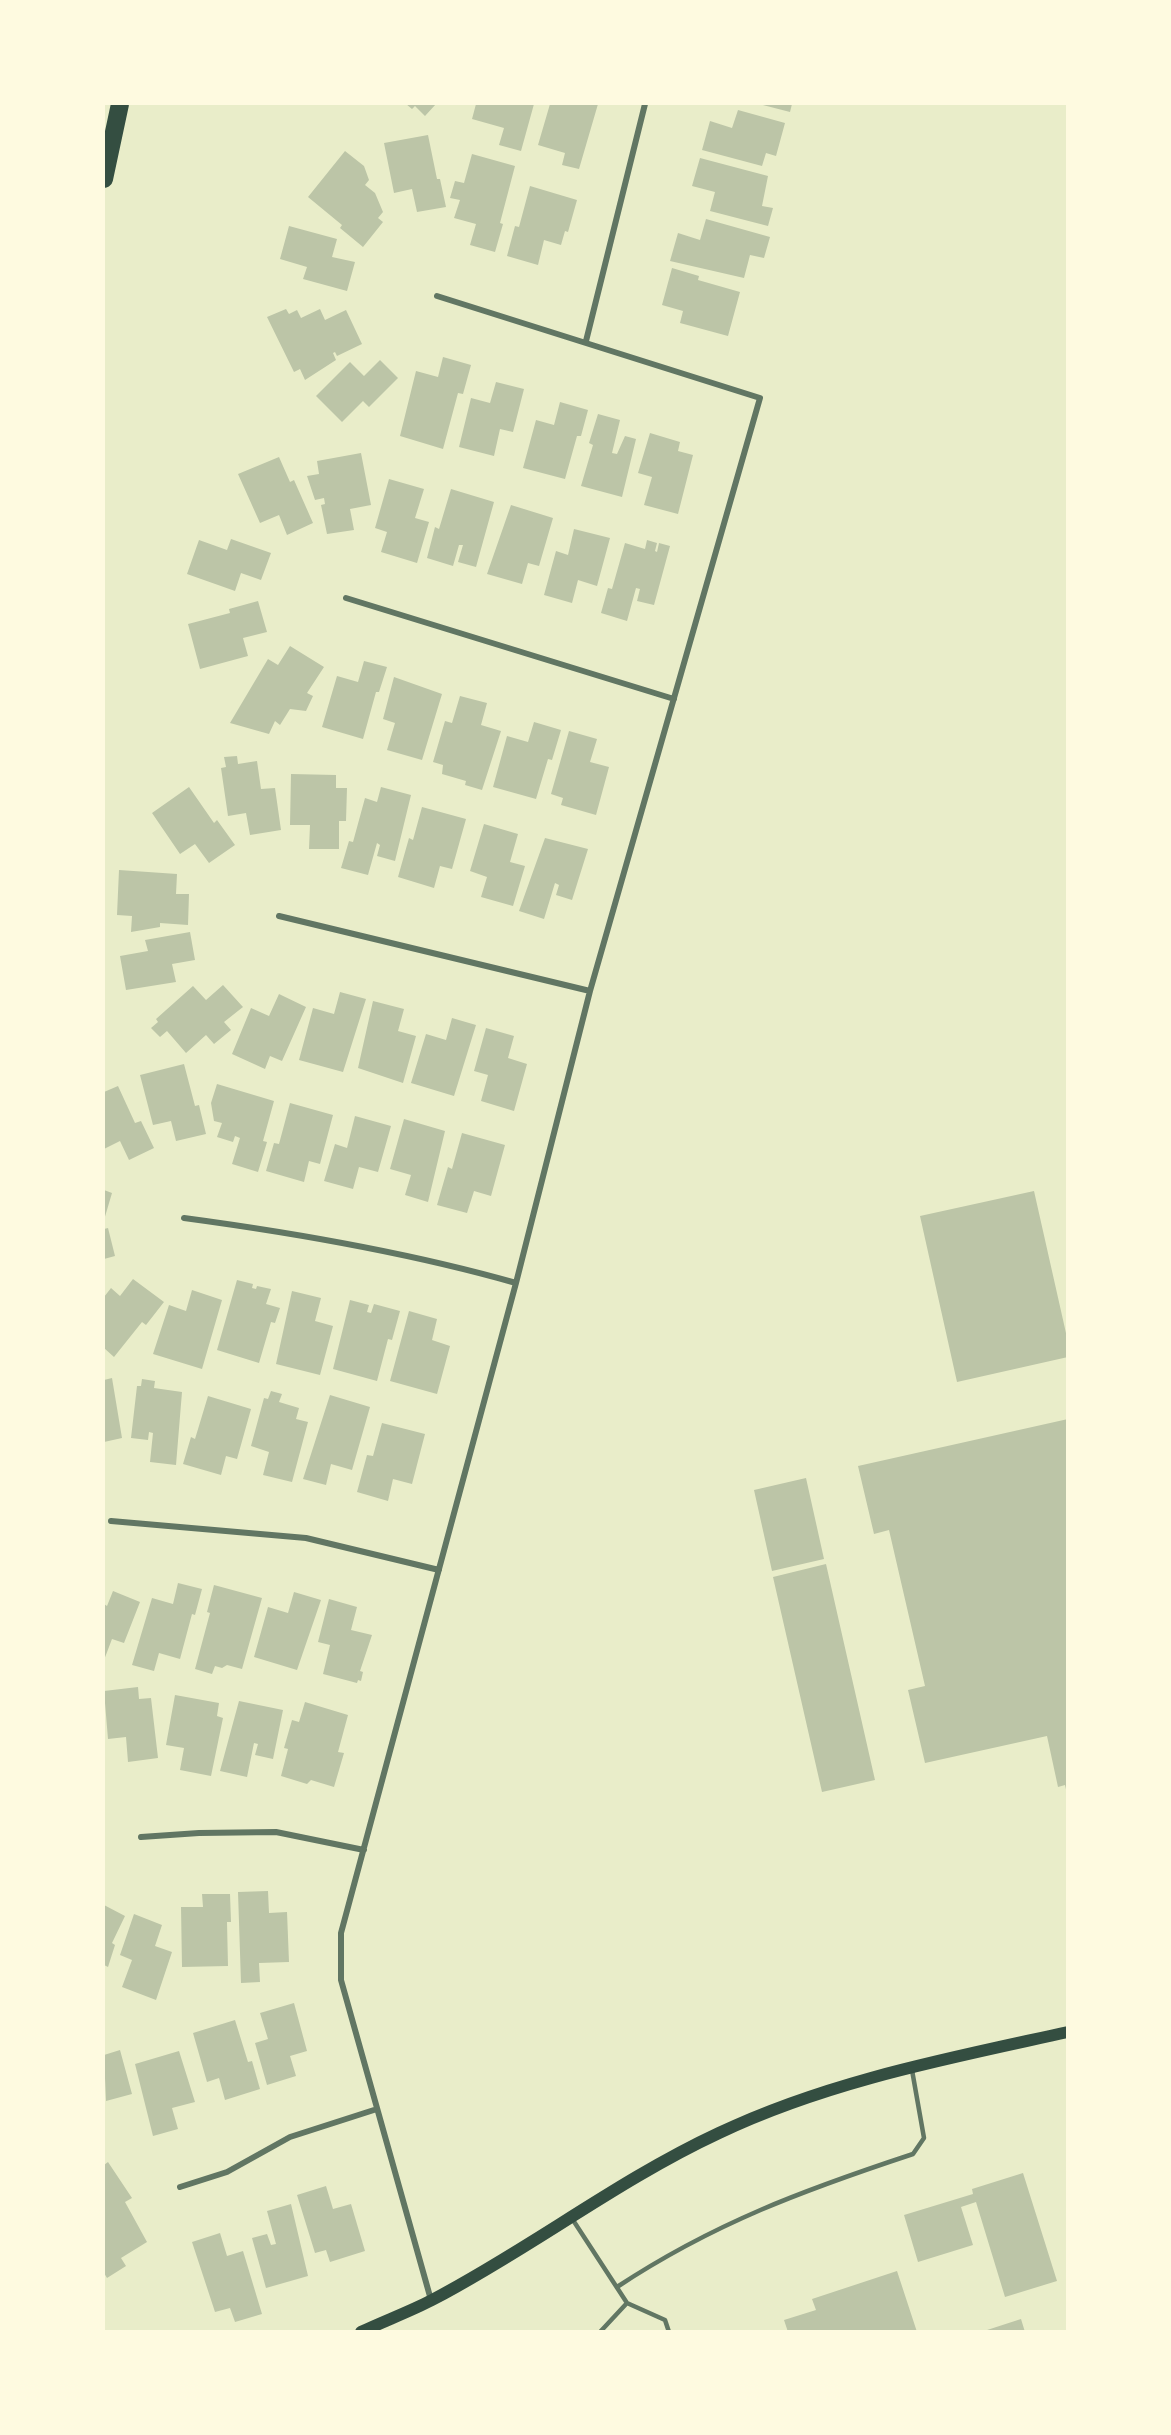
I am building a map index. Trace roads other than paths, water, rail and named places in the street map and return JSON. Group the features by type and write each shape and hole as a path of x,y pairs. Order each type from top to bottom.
{"highway":[{"path":"104,179 120,104"}],"main road":[{"path":"361,2331 432,2300 661,2162 721,2132 801,2100 912,2067 1068,2031"}],"street":[{"path":"586,341 645,104"},
{"path":"432,2300 341,1980 341,1934 516,1283 590,991 760,398 586,341 437,296"},
{"path":"346,598 674,699"},
{"path":"279,916 590,991"},
{"path":"184,1218 290,1232 447,1263 516,1283"},
{"path":"111,1521 306,1538 439,1570"},
{"path":"141,1837 199,1833 276,1832 364,1850"},
{"path":"180,2187 227,2172 290,2137 377,2109"}],"lane":[{"path":"617,2287 663,2256 729,2222 801,2191 913,2154 924,2138 912,2067"},
{"path":"571,2216 627,2303 666,2320 669,2331"},
{"path":"600,2331 627,2303"}]}
